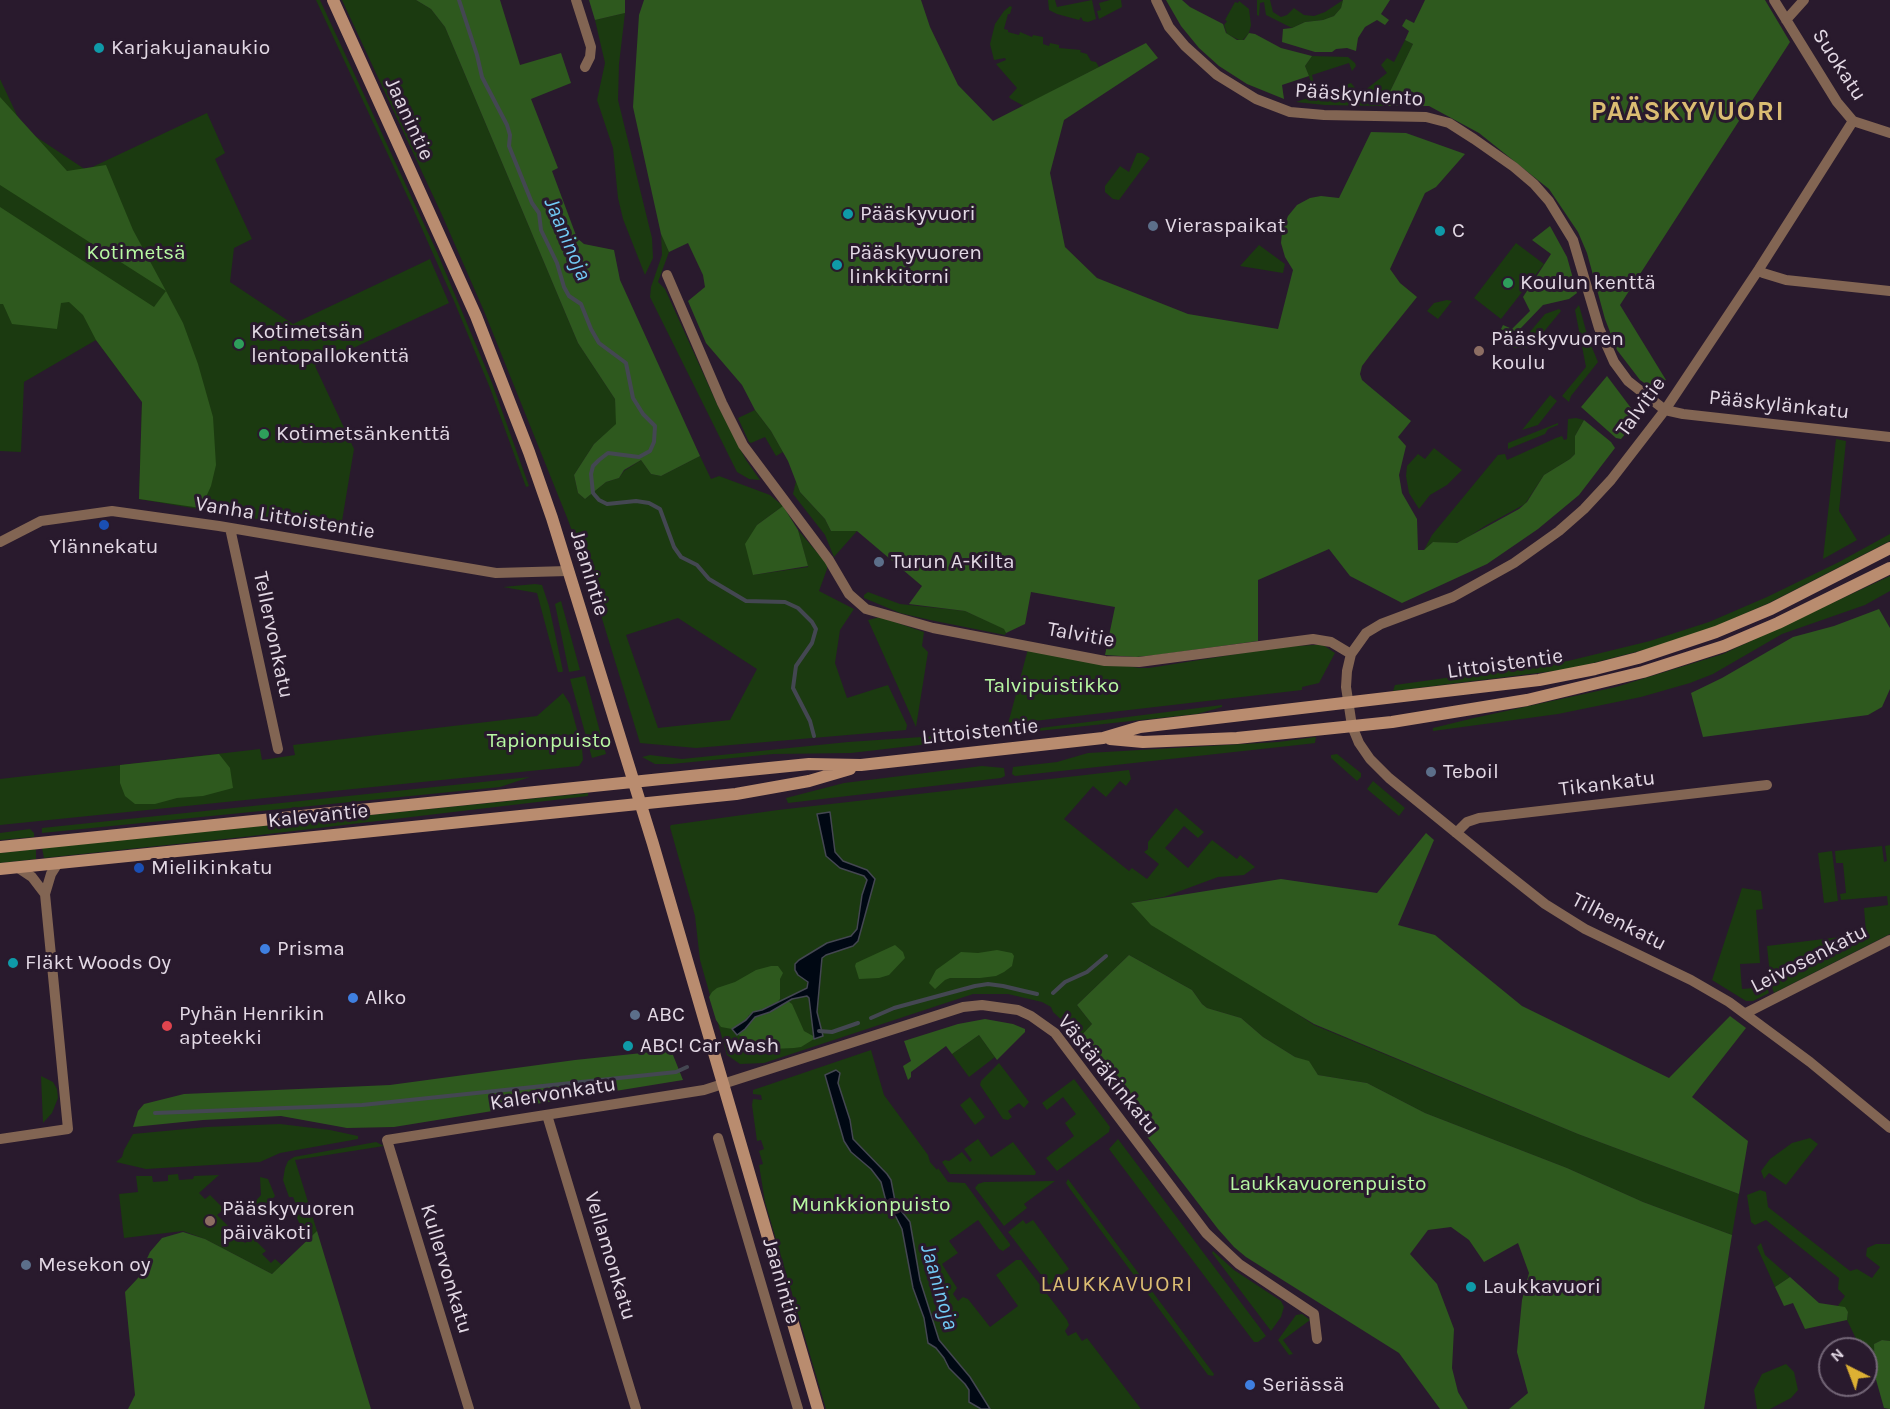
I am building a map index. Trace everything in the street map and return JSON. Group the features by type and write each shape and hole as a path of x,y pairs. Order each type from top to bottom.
{"main road":[{"name":"Jaanintie","path":"333,0 476,316 529,452 640,804 818,1409"},
{"name":"Littoistentie","path":"633,781 809,764 861,765 1103,738 1140,727 1539,680 1638,658 1704,636 1771,609 1890,548"},
{"name":"Littoistentie","path":"1103,738 1143,742 1225,739 1352,726 1474,710 1516,702 1643,672 1715,649 1767,628 1890,568"},
{"name":"Littoistentie","path":"640,804 736,794 809,781 861,765"},
{"name":"Kalevantie","path":"0,847 633,781"},
{"name":"Kalevantie","path":"0,869 640,804"}],"street":[{"path":"576,0 591,47 590,57 585,67"},
{"name":"Pääskynlento","path":"1156,0 1169,27 1185,46 1217,75 1256,99 1290,112 1426,117 1449,123 1514,167 1534,184 1548,201 1573,240 1599,328 1614,362 1628,381 1665,410"},
{"name":"Suokatu","path":"1774,0 1837,102 1853,122"},
{"path":"1786,20 1804,0"},
{"path":"1853,122 1890,133"},
{"name":"Talvitie","path":"667,275 722,403 743,445 829,560 849,594 866,609 933,628 1106,661 1139,662 1313,639 1330,642 1351,654 1361,640 1375,627 1453,597 1491,577 1521,559 1584,509 1611,480 1665,410 1853,122"},
{"path":"1759,269 1763,273 1786,280 1890,291"},
{"name":"Pääskylänkatu","path":"1665,410 1683,414 1890,437"},
{"name":"Vanha Littoistentie","path":"0,542 41,520 112,511 230,528 496,573 568,571"},
{"name":"Tellervonkatu","path":"230,528 278,749"},
{"path":"1348,704 1347,671 1351,654"},
{"name":"Tilhenkatu","path":"1348,704 1352,726 1359,743 1370,759 1395,783 1529,892 1563,916 1605,939 1711,990 1746,1013 1810,1062 1890,1128"},
{"name":"Tikankatu","path":"1456,833 1467,822 1479,818 1767,785"},
{"path":"0,1139 68,1129 45,894 51,874 58,863"},
{"path":"17,867 32,878 45,894"},
{"name":"Leivosenkatu","path":"1746,1013 1890,940"},
{"name":"Västäräkinkatu","path":"723,1083 963,1007 982,1005 1018,1010 1031,1016 1063,1043 1182,1202 1221,1249 1239,1264 1314,1314 1317,1339"},
{"name":"Kalervonkatu","path":"387,1140 704,1090 723,1083"},
{"name":"Vellamonkatu","path":"547,1114 636,1409"},
{"name":"Jaanintie","path":"718,1138 798,1409"},
{"name":"Kullervonkatu","path":"387,1140 469,1409"},
{"path":"731,1182 750,1177"}],"green space":[{"path":"316,0 320,0 437,252 492,383 529,486 526,487 490,388 454,301"},
{"path":"342,0 416,0 431,9 445,27 578,343 615,399 617,424 594,444 574,475 578,493 585,499 606,482 619,478 624,471 641,460 651,474 661,476 700,456 711,479 719,476 770,495 783,506 757,525 753,575 808,567 798,530 827,564 819,591 854,609 840,630 835,663 847,698 888,685 907,725 906,730 696,748 640,743 593,589 568,520 484,311","holes":["678,618 757,669 730,720 658,728 626,635"]},
{"path":"416,0 500,0 520,65 561,53 571,83 531,99 558,168 552,171 577,238 584,244 614,250 620,280 700,456 661,476 651,474 641,460 624,470 619,478 606,482 585,499 578,493 574,475 594,444 616,424 615,399 578,343 445,27 431,9"},
{"path":"589,0 625,0 625,13 595,20"},
{"path":"644,0 921,0 930,27 958,85 993,121 1146,43 1158,58 1064,120 1050,173 1065,247 1097,278 1188,314 1278,329 1293,270 1285,257 1281,243 1288,216 1297,205 1310,198 1321,196 1339,198 1371,132 1406,133 1465,154 1436,187 1425,193 1390,269 1400,283 1417,297 1362,366 1360,374 1362,380 1411,421 1398,437 1406,446 1399,475 1402,493 1417,519 1418,550 1424,550 1433,542 1457,543 1519,509 1527,502 1544,475 1575,454 1575,436 1584,420 1615,448 1579,495 1538,529 1487,564 1402,603 1350,576 1329,549 1258,580 1258,641 1136,657 1105,655 1115,607 1031,592 1025,624 1006,633 1004,629 965,611 909,604 922,586 857,531 831,531 825,519 800,492 788,461 771,431 755,410 742,385 706,343 688,301 705,287 703,275 688,243 669,252 661,234 633,107 639,15"},
{"path":"1048,0 1055,0 1057,7 1092,0 1096,19 1088,22 1083,21 1081,17 1079,20 1057,14 1049,10"},
{"path":"1121,0 1122,7 1099,19 1097,11 1101,10 1099,3"},
{"path":"1166,0 1182,0 1190,7 1223,24 1226,33 1237,40 1244,40 1249,33 1255,34 1281,48 1312,56 1305,66 1309,76 1282,85 1284,99 1247,84 1219,66 1199,48 1181,26"},
{"path":"1257,0 1270,0 1273,12 1281,17 1294,8 1304,15 1314,16 1325,12 1343,0 1341,8 1334,16 1305,22 1292,28 1266,15 1264,2 1260,3 1259,16 1257,15"},
{"path":"1343,0 1390,0 1381,14 1389,20 1385,25 1377,20 1365,27 1358,38 1356,51 1347,48 1336,49 1332,52 1315,52 1282,42 1283,29 1334,16 1341,8"},
{"path":"1425,0 1765,0 1790,42 1620,305 1666,380 1653,389 1640,380 1617,350 1605,319 1587,253 1578,232 1549,189 1479,133 1429,106 1383,106 1413,44 1405,40 1409,31 1402,26 1406,19 1414,23"},
{"path":"1239,1 1249,9 1251,25 1249,33 1243,40 1227,34 1224,25 1235,2"},
{"path":"1010,6 1012,7 1004,29 1008,32 1043,37 1043,44 1049,46 1050,43 1059,45 1059,48 1081,50 1080,52 1087,54 1091,61 1096,62 1099,67 1024,106 1011,99 1009,97 1017,88 996,64 1006,60 1005,58 994,60 990,44 995,24"},
{"path":"625,13 619,64 618,100 652,238 653,258 645,275 623,219 618,198 613,148 597,100 605,63 595,20"},
{"path":"1405,40 1413,44 1383,106 1296,102 1351,83 1360,94 1387,73 1381,65 1387,58 1394,62"},
{"path":"1312,56 1348,57 1356,66 1352,71 1349,63 1312,75 1314,84 1312,85 1305,66"},
{"name":"Kotimetsä","path":"0,79 23,128 86,170 207,113 225,153 215,159 252,239 234,248 230,282 293,324 430,259 449,303 315,366 354,449 340,533 139,499 142,402 96,340 24,382 21,452 0,451"},
{"path":"0,97 67,171 106,165 133,230 166,291 0,185"},
{"path":"1137,153 1150,158 1119,200 1113,199 1105,192 1105,186 1120,166 1129,172"},
{"path":"0,207 154,307 166,291 183,323 198,364 213,417 216,465 211,486 201,508 139,499 142,402 96,340 83,315 69,302 61,303 57,329 12,324 3,304 0,304"},
{"path":"1550,226 1567,257 1577,293 1569,299 1543,305 1519,330 1508,333 1501,329 1503,325 1512,329 1530,311 1523,297 1551,254 1532,240"},
{"path":"661,234 669,252 658,282 665,289 717,404 746,460 760,480 749,479 737,472 650,297 662,255"},
{"name":"Koulun kenttä","path":"1516,243 1544,264 1501,319 1474,298"},
{"path":"1259,245 1285,264 1283,273 1240,266"},
{"path":"1452,301 1438,319 1427,311 1434,303"},
{"path":"1579,305 1588,338 1598,362 1571,396 1569,402 1562,396 1586,367 1575,310"},
{"path":"1559,309 1561,311 1537,340 1526,348 1511,348 1494,336 1510,342 1520,340 1545,314"},
{"path":"1607,376 1637,416 1637,420 1621,439 1616,438 1581,407"},
{"path":"1550,395 1557,401 1538,425 1522,430"},
{"path":"755,410 783,452 776,456 765,437 749,442 738,418"},
{"path":"1568,419 1584,420 1575,436 1575,454 1544,475 1525,504 1454,544 1433,542 1424,550 1432,535 1498,455 1505,454 1507,460 1556,438 1562,436 1564,440 1567,439"},
{"path":"1558,423 1548,429 1545,434 1508,449 1508,443"},
{"path":"1836,439 1846,441 1839,511 1857,540 1823,559"},
{"path":"1434,448 1462,470 1447,485 1430,495 1419,509 1409,493 1407,466 1418,454 1425,459"},
{"path":"796,481 800,492 825,519 831,531 857,531 834,557 825,535 793,494"},
{"path":"783,506 798,530 808,566 753,575 745,544 757,525"},
{"path":"1890,534 1890,541 1769,603 1710,629 1651,648 1570,669 1393,691 1395,685 1568,661 1650,641 1709,622 1767,597"},
{"path":"1890,576 1890,591 1865,605 1782,634 1713,674 1690,683 1641,697 1558,714 1433,731 1433,728 1474,718 1616,687 1723,654"},
{"path":"542,585 549,606 562,672 558,672 537,593 503,587"},
{"path":"868,592 900,604 965,611 1005,629 1006,633 1005,635 900,613 864,598"},
{"path":"561,601 580,670 569,672 555,604"},
{"path":"1879,609 1890,628 1890,689 1882,707 1868,715 1703,737 1691,693 1793,637 1834,626"},
{"path":"880,617 924,632 922,646 928,652 916,727 868,620"},
{"name":"Talvipuistikko","path":"1323,645 1335,653 1319,683 1302,687 1302,690 1008,724 1028,649 1149,668 1281,647"},
{"path":"585,676 606,754 592,758 570,679"},
{"name":"Tapionpuisto","path":"563,693 570,704 582,748 583,760 579,766 0,825 0,779 260,749 262,760 295,755 293,745 537,716"},
{"path":"1222,705 1222,707 1197,714 1010,734 1009,732"},
{"path":"996,732 997,736 851,753 773,754 672,764 655,764 642,757 650,755 682,759 848,742"},
{"path":"1316,737 1315,743 1307,744 1015,776 1012,774 1013,767 1057,762 1088,753 1278,742"},
{"path":"219,754 230,768 233,788 203,796 177,798 155,804 135,804 125,796 120,783 120,765"},
{"path":"1337,754 1361,773 1357,781 1331,758 1331,755"},
{"path":"982,766 1004,768 1005,776 788,803 786,798 844,783"},
{"path":"1129,770 1131,779 1126,786 1120,781 1106,797 1093,786 1064,819 1129,871 1132,868 1147,879 1159,864 1144,852 1148,849 1148,842 1176,808 1204,832 1198,838 1184,826 1165,848 1188,868 1212,840 1237,859 1240,855 1255,867 1244,875 1218,877 1164,897 1131,903 1314,1025 1578,1134 1739,1194 1732,1235 1643,1202 1567,1168 1425,1113 1367,1083 1318,1075 1309,1062 1295,1057 1263,1037 1241,1018 1207,1008 1192,990 1129,955 1077,1005 1092,1024 1080,1037 1053,1012 1051,1007 1042,1002 1008,994 973,994 764,1063 740,1064 727,1055 700,960 695,916 671,825 778,810"},
{"path":"530,777 500,787 42,833 42,828"},
{"path":"1373,781 1405,808 1399,816 1367,789"},
{"path":"588,793 588,796 44,858 42,848"},
{"path":"30,829 34,837 0,840 0,833"},
{"path":"1426,833 1434,840 1398,925 1435,935 1522,1006 1669,1078 1730,1016 1746,1028 1692,1097 1748,1141 1739,1194 1578,1134 1314,1024 1151,925 1131,903 1281,879 1377,893"},
{"path":"1890,845 1890,934 1774,993 1767,946 1864,934 1866,932 1864,908 1888,905 1887,896 1841,900 1840,894 1846,893 1843,863 1836,863 1835,851 1882,846 1884,862 1887,861 1885,846"},
{"path":"36,849 36,859 0,863 0,853"},
{"path":"1832,851 1838,901 1824,903 1818,853"},
{"path":"1742,888 1761,891 1763,909 1756,910 1760,963 1740,964 1742,989 1767,987 1769,993 1753,1001 1746,1001 1712,980"},
{"path":"895,945 903,952 905,958 889,975 859,979 856,963"},
{"path":"997,950 1012,953 1014,956 1012,966 996,976 950,978 935,989 929,983 936,970 961,952 978,953"},
{"name":"Laukkavuorenpuisto","path":"1129,955 1192,990 1207,1008 1241,1018 1263,1037 1295,1057 1309,1061 1318,1075 1367,1083 1425,1113 1567,1168 1643,1202 1732,1235 1704,1409 1509,1409 1528,1393 1517,1352 1522,1300 1529,1273 1518,1243 1484,1262 1469,1240 1451,1227 1428,1230 1410,1254 1437,1284 1454,1329 1452,1368 1458,1392 1468,1409 1440,1409 1399,1353 1246,1257 1218,1229 1135,1121 1109,1084 1096,1058 1080,1037 1092,1024 1077,1005"},
{"path":"778,966 783,973 780,979 780,999 776,1004 749,1015 746,1020 732,1029 721,1027 716,1020 709,997 712,992 756,970"},
{"path":"788,1001 792,1004 804,1031 814,1039 801,1047 772,1049 738,1035 755,1017 770,1012"},
{"path":"985,1019 1013,1024 1025,1029 1025,1032 997,1060 979,1035 952,1054 946,1046 911,1072 908,1080 903,1066 911,1061 904,1041 958,1024"},
{"path":"979,1035 995,1057 969,1077 952,1054"},
{"path":"671,1050 683,1080 394,1127 347,1128 281,1116 133,1127 138,1111 144,1104 184,1094 390,1085 575,1060"},
{"name":"Munkkionpuisto","path":"871,1050 884,1095 928,1155 930,1162 937,1170 938,1168 948,1182 965,1183 1010,1244 1003,1251 999,1249 978,1220 949,1241 958,1253 942,1264 957,1288 953,1294 958,1301 963,1297 968,1299 990,1327 1018,1306 996,1275 1016,1260 1021,1260 1067,1320 1069,1325 1065,1331 1068,1336 1076,1332 1082,1341 1087,1338 1141,1409 826,1409 765,1202 759,1165 763,1164 759,1151 764,1149 761,1140 757,1141 752,1105 753,1099 762,1100 761,1095 753,1094 753,1090"},
{"path":"999,1063 1029,1102 1024,1108 1019,1103 1008,1111 1012,1117 1008,1120 1003,1119 980,1085 981,1081"},
{"path":"41,1076 53,1082 58,1098 52,1113 43,1123"},
{"path":"1074,1079 1110,1127 1109,1132 1057,1171 1046,1158 1074,1136 1065,1123 1076,1114 1063,1097 1047,1110 1042,1103"},
{"path":"970,1097 985,1117 975,1125 960,1105"},
{"path":"280,1124 330,1130 358,1136 358,1139 280,1153 260,1162 146,1169 116,1162 122,1157 133,1134 207,1127"},
{"path":"1810,1138 1818,1144 1786,1185 1769,1173 1764,1179 1761,1171 1770,1159 1792,1143"},
{"path":"978,1139 991,1157 1013,1142 1036,1172 1035,1175 950,1174 942,1162 949,1161 962,1152 970,1162 972,1160 964,1149"},
{"path":"1118,1139 1266,1336 1258,1342 1254,1342 1109,1149"},
{"path":"376,1142 384,1146 295,1160 317,1231 307,1241 294,1211 297,1207 293,1197 289,1197 283,1180 288,1161 294,1157"},
{"path":"178,1174 179,1180 193,1179 194,1176 219,1175 199,1193 205,1199 210,1195 224,1209 217,1215 245,1243 252,1237 266,1251 262,1254 271,1263 275,1259 282,1265 272,1274 205,1239 183,1231 124,1238 119,1194 138,1192 136,1176 152,1176 153,1182 168,1181 168,1175"},
{"path":"260,1177 268,1179 275,1196 261,1212 253,1204 261,1195"},
{"path":"1068,1179 1214,1374 1213,1376 1208,1375 1070,1189 1066,1183"},
{"path":"1055,1181 1024,1204 1027,1208 1004,1226 975,1188 984,1182"},
{"path":"1760,1190 1766,1192 1768,1207 1850,1271 1857,1269 1872,1278 1880,1267 1866,1256 1867,1248 1876,1244 1890,1244 1890,1341 1878,1342 1878,1337 1855,1337 1847,1320 1848,1312 1837,1307 1845,1296 1838,1289 1839,1278 1766,1220 1755,1225 1751,1222 1747,1195"},
{"path":"1023,1220 1026,1224 1033,1220 1069,1269 1049,1285 1008,1232"},
{"path":"317,1231 371,1409 128,1409 135,1395 125,1292 138,1278 150,1252 162,1238 183,1232 205,1239 272,1274"},
{"path":"1761,1243 1765,1255 1790,1277 1775,1287 1757,1247"},
{"path":"1213,1251 1234,1270 1281,1301 1284,1307 1281,1317 1271,1331 1212,1253"},
{"path":"1790,1277 1819,1303 1845,1307 1848,1312 1847,1320 1805,1329 1793,1303 1784,1306 1775,1287"},
{"path":"1302,1314 1310,1320 1283,1340 1293,1354 1289,1355 1278,1340 1296,1315"},
{"path":"1890,1341 1890,1409 1884,1408 1878,1387 1878,1342"},
{"path":"1786,1364 1794,1372 1798,1390 1791,1398 1770,1409 1757,1409 1754,1390 1762,1374"}],"shaded area":[{"path":"830,812 835,852 843,861 867,870 875,879 858,941 853,946 822,958 817,1012 823,1036 814,1039 807,996 792,999 770,1012 755,1017 737,1035 732,1029 746,1020 753,1012 762,1010 807,988 808,982 795,970 795,964 799,960 827,943 851,936 857,929 862,895 867,880 864,876 840,868 826,856 817,814"},
{"path":"836,1070 840,1073 838,1083 850,1120 853,1139 887,1174 891,1180 895,1201 910,1222 920,1280 939,1340 970,1377 990,1409 981,1409 969,1402 969,1390 965,1384 949,1368 936,1348 928,1343 924,1318 913,1288 902,1229 896,1217 888,1209 881,1182 871,1169 851,1152 844,1141 825,1075"}],"waterway":[{"name":"Jaaninoja","path":"459,0 482,77 507,125 510,135 509,146 532,203 539,213 541,230 557,263 564,287 569,296 581,304 599,343 626,363 633,398 643,414 655,426 654,442 650,451 639,457 608,453 593,466 591,474 593,493 607,504 636,501 649,503 660,509 674,547 681,557 697,565 709,579 746,601 785,602 798,608 812,622 816,629 812,643 796,666 793,688 810,721 814,736"},
{"path":"1053,993 1065,982 1087,972 1106,956"},
{"path":"871,1018 894,1008 988,984 1037,994"},
{"path":"819,1031 832,1032 858,1023"},
{"path":"155,1113 362,1105 676,1072 687,1067"}],"place":[{"name":"Karjakujanaukio","path":"99,48"},
{"name":"Pääskyvuori","path":"848,214"},
{"name":"Vieraspaikat","path":"1153,226"},
{"name":"C","path":"1440,231"},
{"name":"Pääskyvuoren linkkitorni","path":"837,265"},
{"name":"Koulun kenttä","path":"1508,283"},
{"name":"Kotimetsän lentopallokenttä","path":"239,344"},
{"name":"Pääskyvuoren koulu","path":"1479,351"},
{"name":"Kotimetsänkenttä","path":"264,434"},
{"name":"Ylännekatu","path":"104,525"},
{"name":"Turun A-Kilta","path":"879,562"},
{"name":"Teboil","path":"1431,772"},
{"name":"Mielikinkatu","path":"139,868"},
{"name":"Prisma","path":"265,949"},
{"name":"Fläkt Woods Oy","path":"13,963"},
{"name":"Alko","path":"353,998"},
{"name":"ABC","path":"635,1015"},
{"name":"Pyhän Henrikin apteekki","path":"167,1026"},
{"name":"ABC! Car Wash","path":"628,1046"},
{"name":"Pääskyvuoren päiväkoti","path":"210,1221"},
{"name":"Mesekon oy","path":"26,1265"},
{"name":"Laukkavuori","path":"1471,1287"},
{"name":"Seriässä","path":"1250,1385"}],"district":[{"name":"PÄÄSKYVUORI","path":"1688,112"},
{"name":"LAUKKAVUORI","path":"1117,1285"}]}
